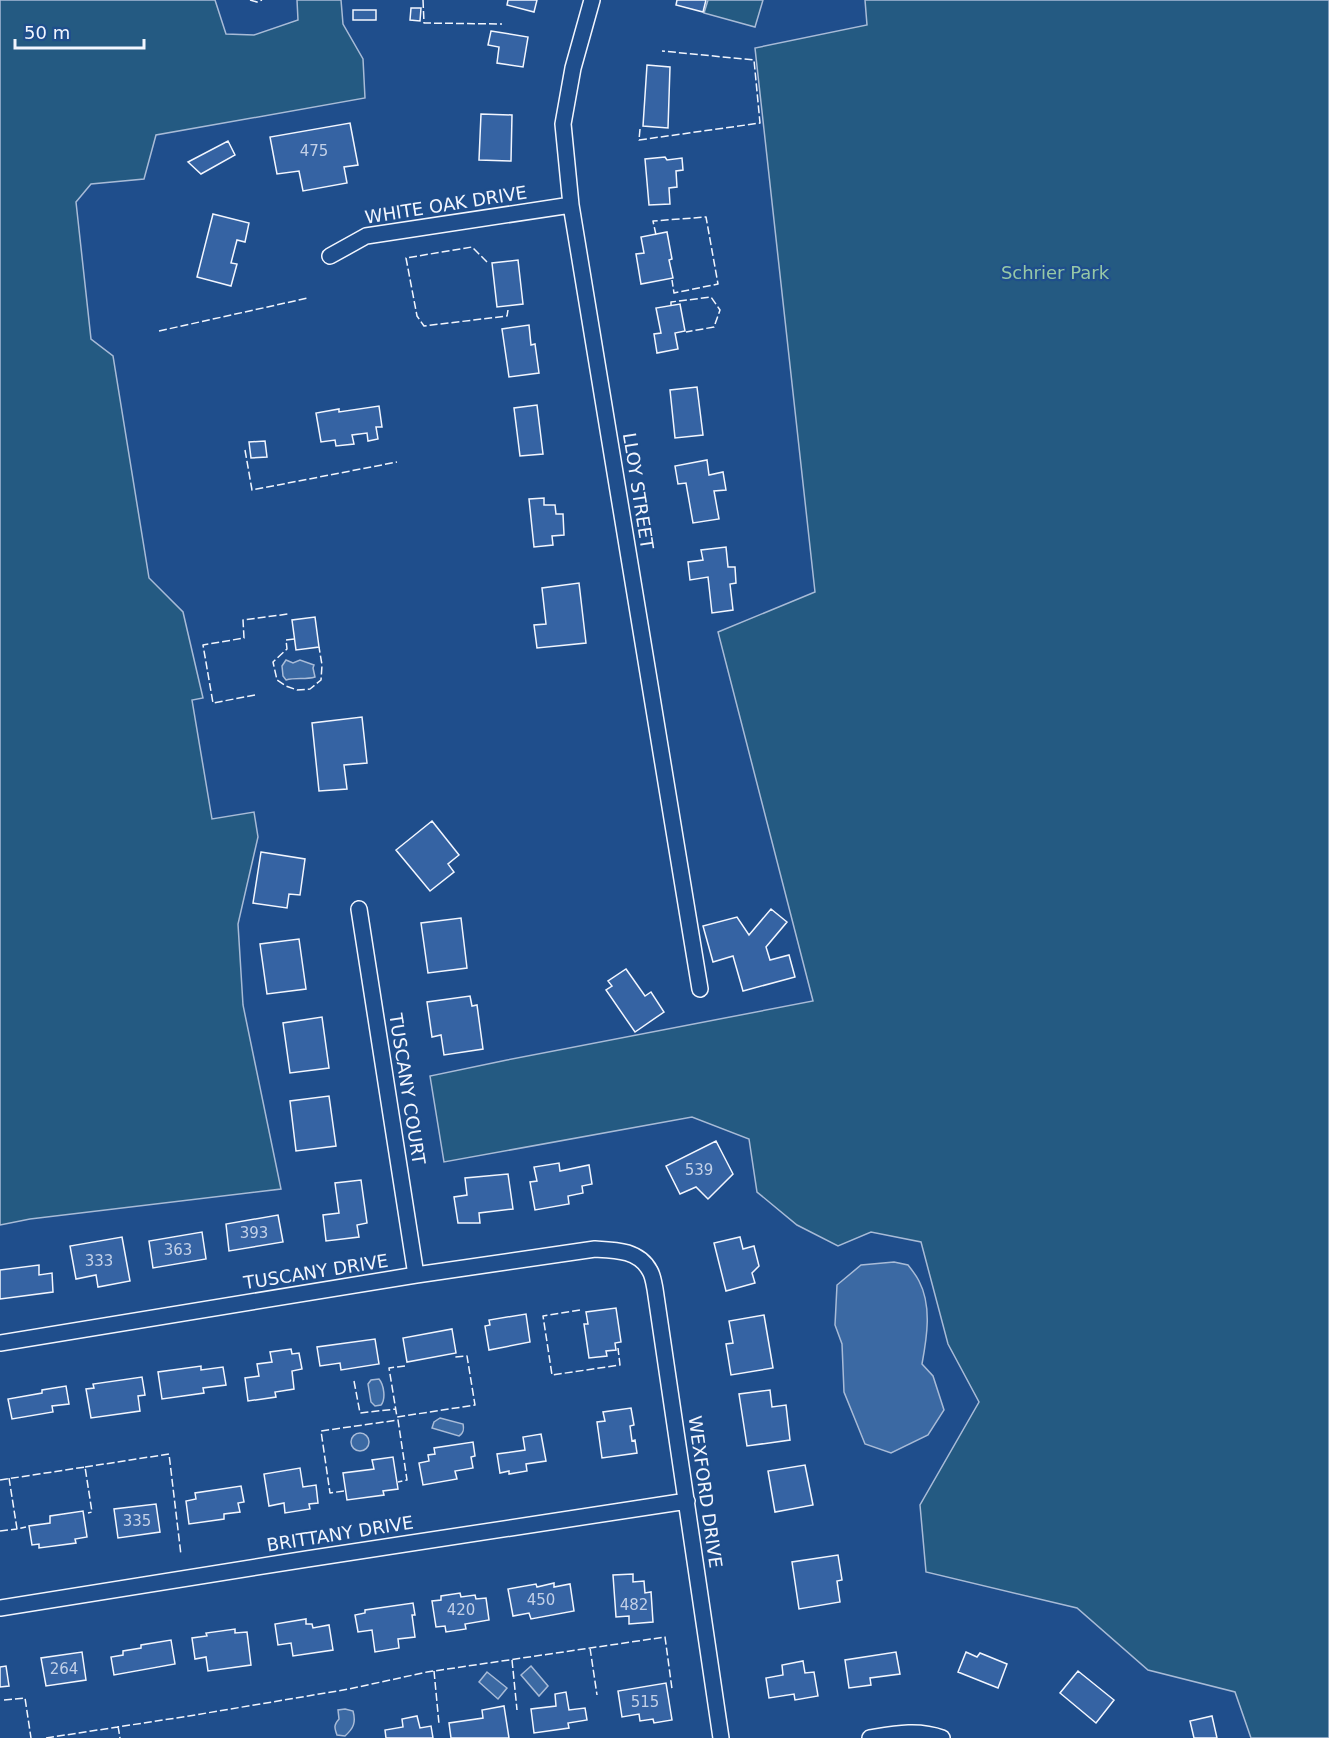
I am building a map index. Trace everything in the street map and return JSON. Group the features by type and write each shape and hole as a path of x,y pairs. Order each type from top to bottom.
{"street":[{"name":"LLOY STREET","path":"592,0 573,68 563,124 571,205 700,989"},
{"name":"WHITE OAK DRIVE","path":"330,256 366,236 571,205"},
{"name":"TUSCANY COURT","path":"359,909 417,1275"},
{"name":"TUSCANY DRIVE","path":"0,1343 417,1275 595,1249 619,1250 637,1257"},
{"name":"WEXFORD DRIVE","path":"637,1257 650,1271 655,1289 721,1738"},
{"name":"BRITTANY DRIVE","path":"0,1608 687,1501"},
{"path":"870,1738 906,1733 931,1734 942,1738"}],"green space":[{"path":"0,0 215,0 226,34 254,35 298,20 297,0 341,0 343,24 363,59 365,98 156,135 144,179 91,184 76,202 91,339 113,356 149,578 183,612 203,698 192,700 212,819 254,812 258,837 238,924 243,1005 281,1189 30,1219 0,1225"},
{"path":"708,0 763,0 755,27 704,13"},
{"name":"Schrier Park","path":"865,0 1329,0 1329,1738 1251,1738 1235,1692 1148,1670 1077,1608 926,1572 920,1505 979,1402 948,1344 921,1242 871,1232 838,1246 797,1225 757,1192 749,1139 692,1117 444,1162 430,1076 813,1001 718,632 815,592 755,48 867,25"}],"shaded area":[{"path":"286,660 293,663 300,660 314,665 315,677 286,680 282,666"},
{"path":"894,1262 908,1265 923,1291 927,1322 922,1364 933,1376 944,1410 928,1435 891,1453 865,1444 844,1392 842,1344 835,1325 837,1285 861,1265"},
{"path":"379,1379 384,1399 381,1405 375,1406 371,1402 368,1384 371,1380"},
{"path":"440,1418 463,1424 462,1434 459,1436 432,1428 434,1422"},
{"path":"356,1433 364,1433 369,1438 367,1449 356,1451 351,1446 351,1438"},
{"path":"531,1666 548,1686 539,1696 521,1675"},
{"path":"487,1672 507,1688 498,1699 479,1682"},
{"path":"338,1710 353,1711 354,1725 345,1736 337,1735 335,1726 339,1719"}],"building":[{"path":"508,0 537,0 534,12 507,5"},
{"path":"677,0 706,0 703,12 676,5"},
{"path":"411,8 421,8 420,21 410,20"},
{"path":"353,10 376,10 376,20 353,20"},
{"path":"491,31 528,37 523,67 497,63 499,47 488,45"},
{"path":"647,65 670,67 668,128 643,126"},
{"path":"481,114 512,115 511,161 479,160"},
{"path":"350,123 358,165 344,167 347,183 303,191 299,171 277,174 270,137"},
{"path":"228,141 235,155 201,174 188,162"},
{"path":"665,157 667,160 682,158 683,170 676,171 677,187 669,188 670,204 649,205 645,159"},
{"path":"213,214 249,223 245,242 237,240 231,263 237,264 231,286 197,277"},
{"path":"667,232 673,278 641,284 636,254 644,253 641,237"},
{"path":"518,260 523,304 497,307 492,263"},
{"path":"680,304 685,331 675,333 678,349 657,353 654,334 661,333 656,308"},
{"path":"529,325 531,345 535,344 539,373 509,377 502,329"},
{"path":"697,387 703,435 675,438 670,390"},
{"path":"537,405 543,454 520,456 514,408"},
{"path":"379,406 382,427 376,427 378,439 368,441 367,433 352,435 354,444 336,446 335,440 321,442 316,413"},
{"path":"265,441 267,457 251,458 249,442"},
{"path":"707,460 709,475 723,472 726,490 714,491 719,519 693,523 686,483 678,484 675,466"},
{"path":"544,498 544,505 555,505 556,514 563,514 564,535 552,536 553,545 534,547 529,499"},
{"path":"726,547 728,567 735,567 736,583 730,584 733,610 712,613 708,577 690,580 688,562 703,560 701,550"},
{"path":"579,583 586,643 537,648 534,625 546,624 542,588"},
{"path":"315,617 319,647 296,650 292,620"},
{"path":"362,717 367,763 344,765 347,789 319,791 312,723"},
{"path":"432,821 459,855 448,864 454,872 430,891 396,850"},
{"path":"261,852 305,859 300,895 289,894 287,908 253,903"},
{"path":"771,909 787,922 766,947 770,960 789,955 795,977 743,991 733,956 713,962 703,926 737,917 749,935"},
{"path":"461,918 467,968 428,973 421,923"},
{"path":"299,939 306,989 267,994 260,944"},
{"path":"626,969 645,996 651,992 664,1012 635,1032 606,990 612,986 608,981"},
{"path":"470,996 472,1006 477,1005 483,1049 444,1055 441,1035 432,1037 427,1002"},
{"path":"322,1017 329,1068 290,1073 283,1023"},
{"path":"329,1096 336,1146 296,1151 290,1101"},
{"path":"716,1141 733,1174 708,1199 696,1187 680,1194 666,1166"},
{"path":"559,1163 560,1171 589,1165 592,1184 582,1186 583,1193 568,1196 569,1204 535,1210 530,1182 537,1181 534,1167"},
{"path":"508,1174 513,1209 479,1213 480,1223 458,1223 454,1197 467,1195 465,1178"},
{"path":"361,1180 367,1223 357,1225 359,1237 326,1241 323,1215 339,1213 335,1183"},
{"path":"278,1215 283,1242 229,1251 226,1224"},
{"path":"202,1232 206,1259 153,1268 149,1241"},
{"path":"122,1237 130,1281 98,1287 96,1275 76,1279 70,1246"},
{"path":"740,1237 743,1249 754,1246 759,1266 752,1273 755,1283 726,1291 714,1243"},
{"path":"39,1265 39,1275 52,1273 53,1292 0,1299 0,1270"},
{"path":"616,1308 621,1342 615,1343 616,1350 606,1351 607,1356 589,1358 584,1324 588,1324 586,1312"},
{"path":"526,1314 530,1342 489,1350 485,1326 490,1325 489,1320"},
{"path":"764,1315 773,1368 731,1375 726,1344 733,1343 729,1321"},
{"path":"452,1329 456,1353 407,1362 403,1338"},
{"path":"375,1339 379,1364 341,1370 340,1363 320,1366 317,1347"},
{"path":"291,1349 292,1354 299,1353 302,1369 292,1371 294,1389 275,1392 276,1397 248,1401 245,1378 259,1376 257,1364 272,1362 270,1352"},
{"path":"201,1366 201,1370 223,1367 226,1385 203,1388 204,1393 162,1399 158,1372"},
{"path":"142,1377 145,1395 138,1396 140,1411 91,1418 86,1389 94,1388 93,1384"},
{"path":"66,1386 69,1404 52,1406 53,1412 12,1419 8,1399"},
{"path":"770,1390 772,1407 786,1405 790,1440 747,1446 739,1394"},
{"path":"631,1408 634,1425 630,1426 632,1441 635,1440 637,1453 602,1458 597,1422 605,1421 603,1412"},
{"path":"541,1434 546,1461 526,1464 527,1471 500,1473 497,1454 525,1450 523,1437"},
{"path":"473,1442 475,1456 471,1457 473,1468 455,1471 457,1479 423,1485 419,1463 429,1461 428,1455 435,1454 434,1448"},
{"path":"393,1457 398,1489 383,1491 384,1495 347,1500 343,1473 374,1469 372,1460"},
{"path":"805,1465 813,1505 775,1512 768,1471"},
{"path":"300,1468 303,1487 316,1485 318,1503 309,1504 310,1509 285,1513 284,1503 269,1506 264,1474"},
{"path":"241,1486 244,1502 238,1503 240,1512 224,1514 224,1519 189,1524 186,1501 196,1499 195,1493"},
{"path":"156,1504 160,1532 118,1538 114,1509"},
{"path":"83,1511 87,1537 75,1539 76,1543 39,1548 39,1544 32,1545 29,1526 50,1523 50,1516"},
{"path":"838,1555 842,1580 837,1581 840,1602 799,1609 792,1562"},
{"path":"633,1574 633,1582 644,1581 645,1593 651,1592 653,1622 629,1624 629,1616 616,1617 613,1575"},
{"path":"554,1583 554,1587 570,1584 574,1611 531,1619 529,1613 513,1616 508,1589"},
{"path":"460,1593 461,1597 475,1595 476,1599 486,1598 489,1620 465,1624 466,1629 446,1632 445,1626 436,1627 432,1601 441,1600 441,1596"},
{"path":"413,1603 415,1637 398,1639 399,1648 375,1652 372,1630 358,1632 355,1615 365,1613 365,1610"},
{"path":"306,1619 306,1624 312,1624 313,1628 329,1625 333,1650 293,1656 291,1643 278,1645 275,1624"},
{"path":"235,1629 235,1633 247,1632 251,1665 208,1671 206,1657 195,1659 192,1638 207,1636 206,1633"},
{"path":"171,1640 175,1664 114,1675 111,1657 123,1655 123,1651 141,1648 141,1645"},
{"path":"82,1652 86,1680 46,1686 41,1658"},
{"path":"896,1652 900,1674 870,1678 871,1685 849,1688 845,1660"},
{"path":"966,1652 977,1657 980,1653 1007,1664 998,1688 958,1672"},
{"path":"803,1661 805,1673 814,1672 818,1696 795,1700 794,1694 769,1698 766,1678 783,1675 782,1665"},
{"path":"6,1666 9,1686 0,1687 0,1667"},
{"path":"1078,1671 1114,1700 1096,1723 1060,1693"},
{"path":"666,1683 672,1720 654,1723 653,1719 640,1721 639,1714 622,1717 618,1691"},
{"path":"566,1692 569,1710 585,1708 587,1720 568,1723 569,1728 534,1733 531,1709 556,1706 555,1694"},
{"path":"504,1706 509,1738 451,1738 449,1723 483,1718 482,1710"},
{"path":"417,1716 420,1728 431,1726 433,1738 386,1738 385,1730 403,1727 402,1719"},
{"path":"1212,1716 1217,1738 1194,1738 1190,1721"}],"fence":[{"path":"250,0 257,2 262,0"},
{"path":"423,0 424,23 502,24"},
{"path":"640,129 639,140 760,123 754,60 662,51"},
{"path":"656,235 653,221 706,217 718,284 674,293 672,280"},
{"path":"487,262 472,247 406,258 417,316 424,326 507,316 508,310"},
{"path":"671,305 671,302 711,297 720,310 714,327 686,332"},
{"path":"159,331 308,298"},
{"path":"245,450 252,490 397,462"},
{"path":"255,695 213,703 203,645 244,638 243,620 288,614"},
{"path":"294,639 286,640 287,649 273,662 277,680 297,690 310,689 321,680 322,665 319,647"},
{"path":"580,1310 543,1316 552,1375 620,1365 618,1348"},
{"path":"405,1366 389,1368 397,1417 475,1405 467,1356 455,1357"},
{"path":"354,1381 360,1413 396,1409"},
{"path":"344,1491 330,1493 321,1431 398,1420 407,1480 398,1482"},
{"path":"85,1467 169,1454 181,1555"},
{"path":"0,1480 85,1467 92,1512 88,1513"},
{"path":"9,1478 17,1529 26,1527"},
{"path":"0,1531 17,1529"},
{"path":"46,1738 349,1689 427,1672 665,1637 672,1689"},
{"path":"590,1648 597,1695"},
{"path":"512,1660 517,1710"},
{"path":"434,1671 439,1724"},
{"path":"4,1700 25,1698 31,1738"},
{"path":"118,1726 120,1738"}]}
